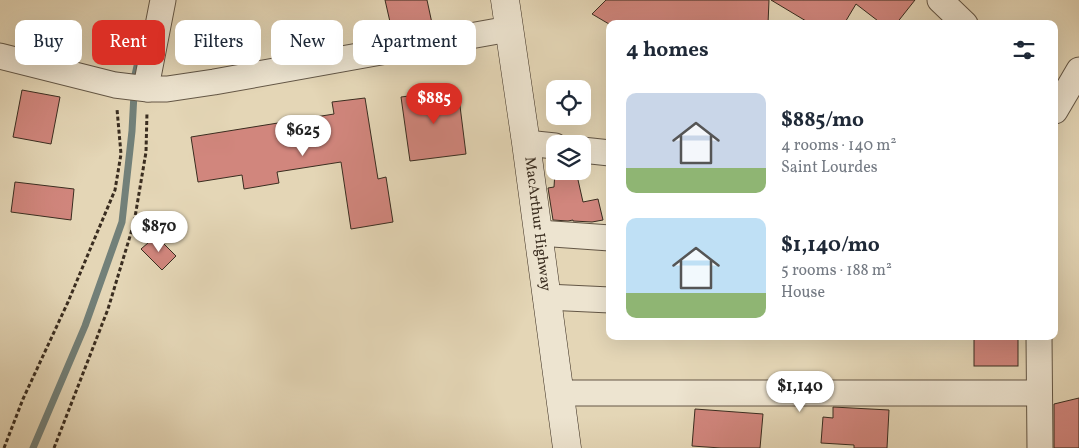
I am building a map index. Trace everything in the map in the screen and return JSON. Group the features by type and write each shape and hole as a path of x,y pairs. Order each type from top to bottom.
{"main road":[{"name":"MacArthur Highway","path":"505,0 539,233 567,448"}],"street":[{"path":"132,87 148,77 164,0"},
{"path":"940,0 961,20"},
{"path":"0,56 132,87 167,89 509,29"},
{"path":"1058,105 1079,70"},
{"path":"526,143 546,145"},
{"path":"591,151 606,153"},
{"path":"539,233 606,238"},
{"path":"546,298 606,300"},
{"path":"1039,340 1040,448"},
{"path":"560,393 1039,392"}],"path":[{"path":"54,448 108,309 134,223 146,152 132,87 131,65"},
{"path":"4,448 23,399 68,302 115,190 132,87"}],"building":[{"path":"385,0 427,0 431,20 390,20"},
{"path":"606,0 769,0 768,20 606,20 606,22 592,14"},
{"path":"771,0 915,0 899,20 877,20 856,4 846,20 804,20"},
{"path":"22,90 60,97 51,144 13,137"},
{"path":"458,90 466,154 410,161 401,97"},
{"path":"365,98 378,179 386,177 393,222 351,229 341,162 277,172 279,183 244,189 242,175 198,182 191,137 334,114 332,102"},
{"path":"554,180 578,180 583,202 598,199 603,220 592,222 553,220 548,188 554,187"},
{"path":"15,182 74,189 71,220 11,212"},
{"path":"156,236 176,256 162,270 141,249"},
{"path":"974,340 1018,340 1018,366 974,366"},
{"path":"1079,398 1079,448 1054,448 1054,404"},
{"path":"833,407 889,410 887,448 854,448 854,445 821,443 823,417 833,418"},
{"path":"695,409 763,414 760,448 692,446"}],"waterway":[{"path":"33,448 85,326 122,222 137,65"}]}
